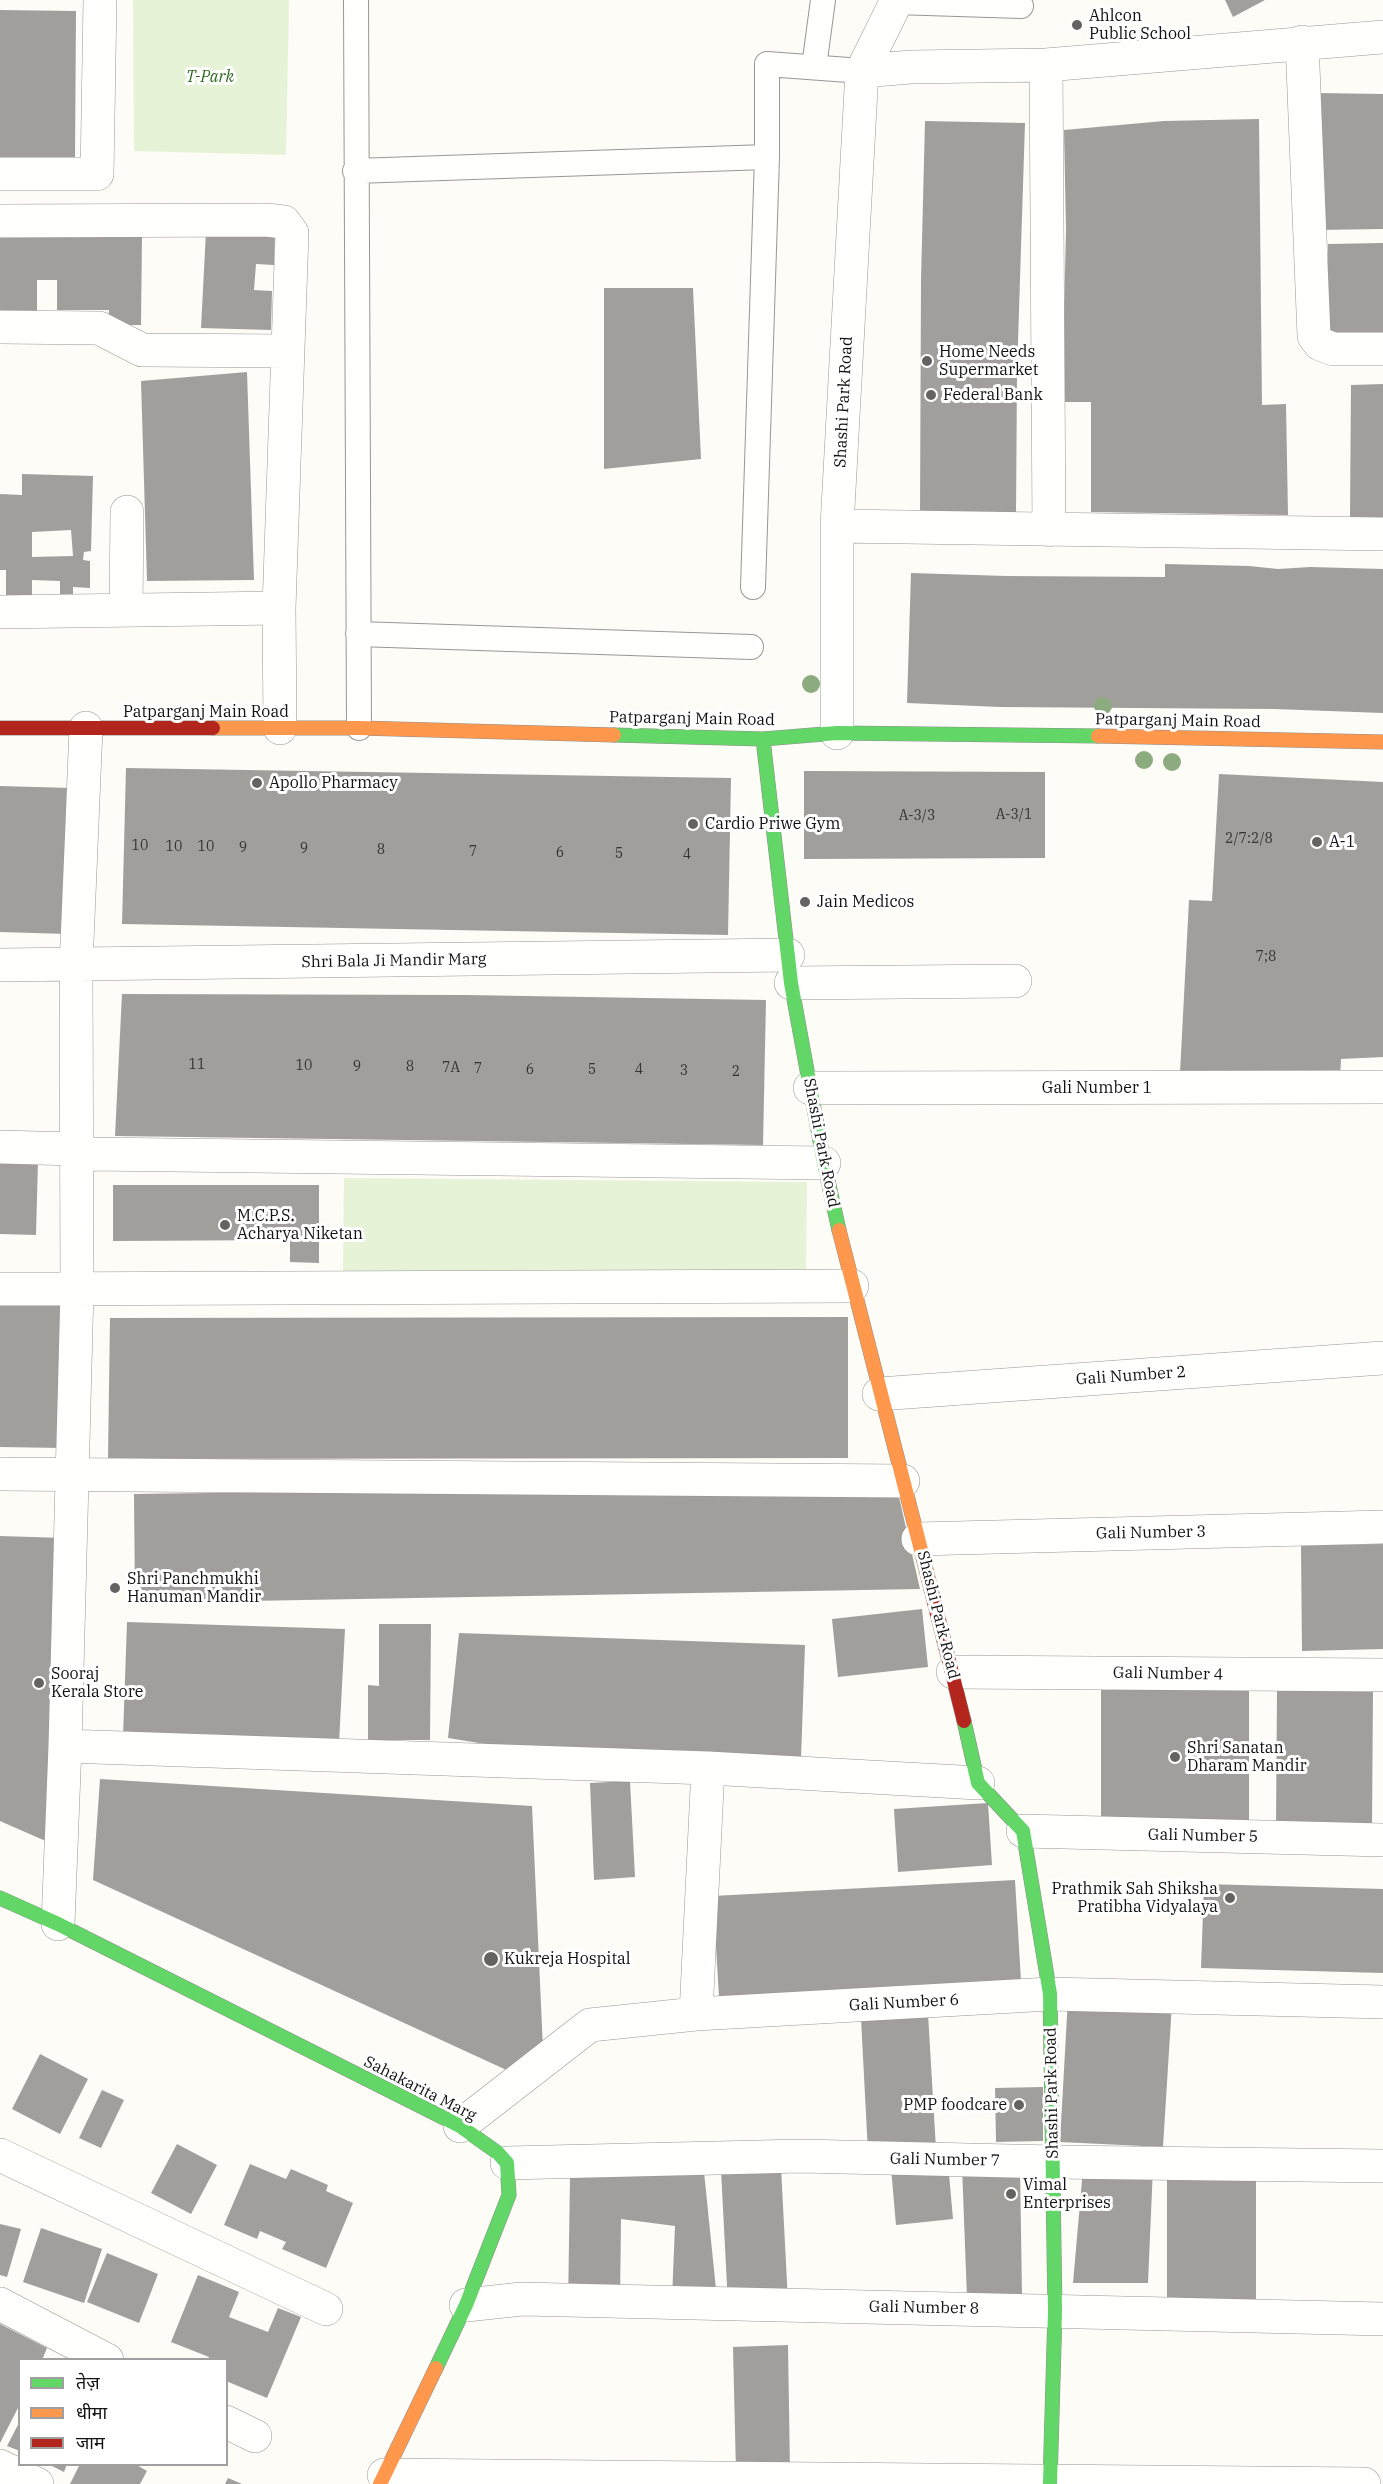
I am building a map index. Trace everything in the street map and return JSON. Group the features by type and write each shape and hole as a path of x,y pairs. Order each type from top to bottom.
{"street":[{"path":"0,174 97,174 100,0"},
{"path":"861,70 896,1"},
{"path":"861,70 1046,65 1383,37"},
{"path":"1302,42 1314,336 1320,344 1333,348 1383,349"},
{"path":"1046,65 1049,530"},
{"name":"Shashi Park Road","path":"837,733 837,526 861,70"},
{"path":"0,221 266,220 284,222 292,232 279,608 280,728"},
{"path":"0,327 99,328 142,351 288,351"},
{"path":"126,610 127,512"},
{"path":"837,526 1383,534"},
{"path":"0,612 279,608"},
{"name":"Patparganj Main Road","path":"0,728 359,728 763,739 837,733 1197,737 1383,742"},
{"path":"58,1924 77,1290 76,966 86,728"},
{"name":"Shashi Park Road","path":"763,739 789,969 824,1163 879,1394 953,1672 978,1783"},
{"name":"Shri Bala Ji Mandir Marg","path":"0,965 789,969 1015,981"},
{"name":"Gali Number 1","path":"810,1088 1383,1087"},
{"path":"0,1148 76,1149 91,1154 824,1163"},
{"path":"0,1289 852,1286"},
{"name":"Gali Number 2","path":"879,1394 1383,1358"},
{"path":"0,1474 903,1481"},
{"name":"Gali Number 3","path":"918,1539 1383,1527"},
{"name":"Gali Number 4","path":"953,1672 1383,1675"},
{"path":"65,1746 708,1768 978,1783 1023,1831"},
{"path":"696,2014 708,1768"},
{"name":"Shashi Park Road","path":"1023,1831 1050,1994 1055,2311 1050,2483"},
{"name":"Gali Number 5","path":"1023,1831 1383,1840"},
{"name":"Sahakarita Marg","path":"0,1898 58,1924 460,2126 498,2153 507,2163"},
{"name":"Gali Number 6","path":"460,2126 590,2025 696,2014 1050,1994 1383,2002"},
{"path":"0,2155 326,2309"},
{"name":"Gali Number 7","path":"507,2163 801,2156 1383,2166"},
{"path":"507,2163 509,2195 466,2305 382,2480 1364,2484"},
{"name":"Gali Number 8","path":"466,2305 522,2298 1383,2319"},
{"path":"0,2304 103,2358"},
{"path":"0,2466 37,2484"}],"lane":[{"path":"356,0 359,728"},
{"path":"814,67 823,0"},
{"path":"896,1 1021,6"},
{"path":"753,587 767,157 767,64 861,70"},
{"path":"355,171 767,157"},
{"path":"358,634 751,647"}],"green space":[{"name":"T-Park","path":"133,0 289,0 286,155 134,151"},
{"path":"344,1178 807,1182 806,1274 343,1271"}],"building":[{"path":"1225,0 1265,0 1233,17"},
{"path":"0,10 76,11 75,162 0,162"},
{"path":"1316,93 1383,94 1383,229 1316,230"},
{"path":"1259,119 1262,405 1286,404 1288,515 1091,512 1091,402 1062,402 1066,230 1064,130 1164,121"},
{"path":"925,121 1025,123 1017,373 1016,513 920,511 921,280"},
{"path":"206,231 275,234 274,265 256,264 254,290 272,291 271,330 201,328"},
{"path":"0,237 142,237 141,325 108,325 109,310 57,310 57,280 37,280 37,319 0,319"},
{"path":"1383,243 1383,334 1328,335 1328,244"},
{"path":"604,288 693,288 701,459 604,469"},
{"path":"247,372 254,580 147,581 141,381"},
{"path":"1383,384 1383,517 1350,517 1351,385"},
{"path":"22,474 93,476 91,551 84,552 83,560 90,561 90,588 73,587 73,597 60,597 60,581 32,580 32,596 6,596 6,570 0,570 0,494 22,495","holes":["71,530 73,556 32,557 32,532"]},
{"path":"1165,564 1278,569 1310,567 1383,569 1383,713 1274,709 1000,707 907,703 911,573 1165,577"},
{"path":"126,768 731,778 728,935 122,924"},
{"path":"804,771 1045,772 1045,858 804,859"},
{"path":"1219,774 1383,782 1383,1057 1341,1059 1340,1080 1180,1073 1189,900 1212,901"},
{"path":"0,786 72,788 67,934 0,932"},
{"path":"122,994 466,995 766,1000 763,1145 115,1136"},
{"path":"0,1160 38,1161 36,1235 0,1234"},
{"path":"113,1185 319,1185 319,1263 290,1262 290,1240 113,1241"},
{"path":"0,1300 63,1301 61,1448 0,1447"},
{"path":"848,1317 848,1458 108,1459 110,1318"},
{"path":"896,1484 920,1589 135,1603 134,1494"},
{"path":"0,1536 65,1538 57,1846 0,1821"},
{"path":"1383,1544 1383,1649 1302,1651 1301,1545"},
{"path":"922,1609 928,1667 838,1677 832,1619"},
{"path":"127,1622 345,1629 339,1743 123,1736"},
{"path":"379,1624 431,1624 430,1740 368,1740 368,1685 379,1686"},
{"path":"459,1633 805,1645 801,1759 516,1749 448,1738"},
{"name":"Shri Sanatan Dharam Mandir","path":"1101,1686 1249,1686 1249,1829 1101,1829"},
{"path":"1277,1689 1373,1689 1372,1825 1276,1825"},
{"path":"100,1779 532,1806 543,2049 513,2073 93,1880"},
{"path":"630,1781 635,1877 594,1880 590,1783"},
{"path":"988,1803 992,1865 898,1872 894,1809"},
{"path":"1015,1880 1021,1981 719,1997 713,1896"},
{"path":"1204,1884 1383,1889 1383,1973 1201,1968"},
{"path":"1068,1998 1172,2003 1163,2147 1060,2142"},
{"path":"928,2014 936,2149 868,2153 861,2018"},
{"path":"40,2054 88,2079 60,2134 12,2109"},
{"path":"1043,2087 1043,2141 996,2142 995,2088"},
{"path":"102,2090 124,2100 101,2148 79,2138"},
{"path":"177,2144 217,2165 191,2214 151,2193"},
{"path":"948,2163 953,2219 896,2225 891,2168"},
{"path":"250,2164 286,2179 291,2169 328,2185 326,2191 353,2203 326,2268 282,2249 286,2242 260,2231 257,2239 224,2225"},
{"path":"781,2167 788,2302 728,2305 721,2170"},
{"path":"962,2167 1020,2167 1022,2295 967,2298"},
{"path":"1153,2167 1148,2283 1073,2283 1083,2169"},
{"path":"1256,2170 1256,2301 1167,2304 1167,2174"},
{"path":"704,2172 717,2299 672,2298 675,2226 621,2219 620,2304 568,2306 570,2177"},
{"path":"0,2224 21,2229 7,2277 0,2275"},
{"path":"41,2228 102,2249 84,2303 23,2282"},
{"path":"107,2253 158,2274 139,2323 87,2302"},
{"path":"198,2275 239,2292 229,2317 268,2332 278,2308 301,2317 267,2398 228,2382 228,2358 209,2358 171,2342"},
{"path":"0,2324 47,2348 43,2358 18,2358 18,2408 0,2443"},
{"path":"788,2345 790,2471 736,2472 733,2347"},
{"path":"18,2425 18,2450 7,2446"},
{"path":"52,2466 66,2466 64,2472"},
{"path":"79,2466 138,2466 147,2471 140,2484 70,2484"},
{"path":"228,2478 242,2484 225,2484"}],"traffic: fast":[{"path":"614,735 763,739 837,733 1098,736"},
{"path":"763,739 791,983 824,1163 839,1230"},
{"path":"964,1721 978,1783 1023,1831 1050,1994 1055,2311 1050,2484"},
{"path":"0,1898 58,1924 460,2126 498,2153 507,2163 509,2195 466,2305 436,2368"}],"traffic: slow":[{"path":"213,728 359,728 614,735"},
{"path":"1098,736 1383,742"},
{"path":"839,1230 931,1589"},
{"path":"380,2484 436,2368"}],"traffic: jam":[{"path":"0,728 213,728"},
{"path":"931,1589 964,1721"}],"place":[{"name":"Ahlcon Public School","path":"1077,25"},
{"name":"Home Needs Supermarket","path":"927,361"},
{"name":"Federal Bank","path":"931,395"},
{"name":"Apollo Pharmacy","path":"257,783"},
{"name":"Cardio Priwe Gym","path":"693,824"},
{"name":"A-1","path":"1317,842"},
{"name":"Jain Medicos","path":"805,902"},
{"name":"M.C.P.S. Acharya Niketan","path":"225,1225"},
{"name":"Shri Panchmukhi Hanuman Mandir","path":"115,1588"},
{"name":"Sooraj Kerala Store","path":"39,1683"},
{"name":"Shri Sanatan Dharam Mandir","path":"1175,1757"},
{"name":"Prathmik Sah Shiksha Pratibha Vidyalaya","path":"1230,1898"},
{"name":"Kukreja Hospital","path":"491,1959"},
{"name":"PMP foodcare","path":"1019,2105"},
{"name":"Vimal Enterprises","path":"1011,2194"}]}
